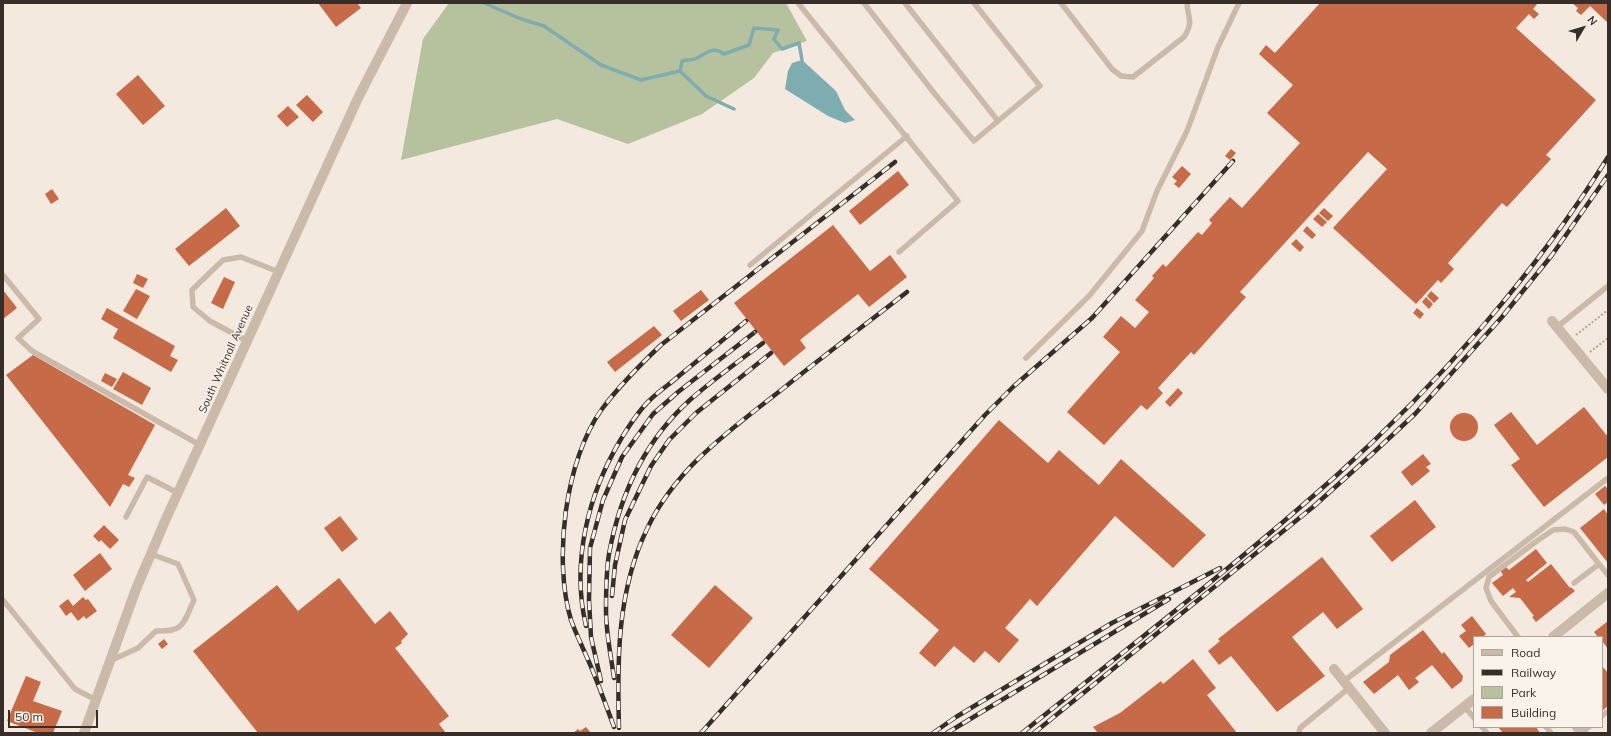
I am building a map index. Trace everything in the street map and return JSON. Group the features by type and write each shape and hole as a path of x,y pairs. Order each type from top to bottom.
{"street":[{"name":"South Whitnall Avenue","path":"84,733 136,589 151,554 358,98 407,3"},
{"path":"1554,324 1608,389"},
{"path":"1554,636 1608,593"},
{"path":"1334,669 1385,733"},
{"path":"1431,733 1473,700"}],"lane":[{"path":"798,3 958,201 899,252"},
{"path":"864,3 934,93 974,140 1040,86 974,3"},
{"path":"905,3 998,121"},
{"path":"1060,3 1112,69 1121,76 1133,77 1184,37 1190,29 1190,18 1187,3"},
{"path":"1026,358 1089,296 1142,231 1157,191 1187,131 1218,47 1239,3"},
{"path":"750,265 907,136"},
{"path":"247,341 210,322 193,306 192,290 223,260 241,257 279,272"},
{"path":"3,275 39,319 18,338 32,351 200,445"},
{"path":"1554,324 1608,286"},
{"path":"126,517 147,477 178,493"},
{"path":"1299,733 1300,728 1347,684 1608,478"},
{"path":"1517,636 1491,601 1486,588 1489,577 1553,530 1565,529 1574,532 1608,575"},
{"path":"110,661 138,648 156,631 172,632 181,626 194,600 178,564 151,554"},
{"path":"1574,584 1600,564"},
{"path":"3,600 74,688 96,700"},
{"path":"1465,707 1473,717"}],"path":[{"path":"1574,336 1608,310"},
{"path":"1588,353 1608,338"}],"green space":[{"path":"449,3 786,3 807,41 773,53 754,78 702,114 628,144 557,119 401,160 423,39"}],"water":[{"path":"802,60 836,91 845,110 855,120 845,123 828,116 785,89 788,71 792,63"}],"building":[{"path":"318,3 357,3 361,8 336,27"},
{"path":"1320,3 1538,3 1533,9 1539,14 1534,19 1529,14 1516,28 1596,100 1546,155 1551,159 1507,207 1502,203 1448,263 1454,269 1441,283 1438,280 1416,304 1333,228 1387,169 1368,152 1240,292 1246,297 1194,355 1191,352 1158,388 1163,393 1147,410 1141,405 1104,445 1067,412 1120,352 1103,337 1121,316 1135,328 1149,312 1135,300 1154,278 1152,276 1163,264 1166,267 1198,232 1202,235 1212,223 1209,220 1230,197 1242,208 1300,143 1267,113 1293,85 1259,54 1266,45 1275,53"},
{"path":"1572,3 1608,3 1608,23 1590,6 1581,15 1576,11 1578,8"},
{"path":"138,75 165,106 143,125 116,94"},
{"path":"307,95 323,112 313,122 296,105"},
{"path":"288,106 299,117 287,127 277,116"},
{"path":"1231,149 1236,153 1230,160 1225,156"},
{"path":"1182,166 1191,174 1179,188 1174,184 1177,181 1172,177"},
{"path":"898,171 909,185 860,225 849,211"},
{"path":"52,189 59,199 51,204 45,194"},
{"path":"226,208 240,226 189,266 175,249"},
{"path":"1324,208 1333,216 1328,221 1319,213"},
{"path":"1318,214 1327,222 1322,227 1313,219"},
{"path":"833,225 870,271 890,255 907,277 869,307 858,294 800,340 806,348 784,366 734,303"},
{"path":"1307,226 1316,235 1312,239 1303,231"},
{"path":"1296,239 1304,247 1300,252 1291,244"},
{"path":"137,274 148,279 143,288 133,283"},
{"path":"224,277 235,282 223,309 211,303"},
{"path":"136,289 150,296 137,319 123,311"},
{"path":"3,290 17,308 3,319"},
{"path":"701,290 709,300 681,321 673,311"},
{"path":"1431,291 1439,298 1434,303 1427,296"},
{"path":"1426,297 1433,304 1429,309 1422,302"},
{"path":"107,308 175,346 170,356 178,360 171,372 113,338 118,329 101,319"},
{"path":"1417,308 1424,314 1420,319 1413,313"},
{"path":"654,326 662,335 615,372 607,362"},
{"path":"33,355 155,425 128,475 135,478 129,487 123,484 110,507 6,375"},
{"path":"123,372 151,388 142,405 113,389"},
{"path":"105,373 117,379 112,387 101,381"},
{"path":"1178,388 1183,393 1170,407 1165,402"},
{"path":"1584,407 1608,437 1608,457 1544,507 1511,465 1520,459 1494,425 1511,412 1537,445"},
{"path":"1464,413 1474,417 1478,427 1474,437 1464,441 1454,437 1450,427 1454,417"},
{"path":"999,420 1048,463 1059,450 1099,485 1121,459 1206,535 1173,568 1115,516 1037,606 1030,599 1005,628 1019,640 999,663 985,651 974,663 954,646 935,667 919,653 939,630 869,569"},
{"path":"1423,454 1431,464 1426,467 1430,471 1412,486 1401,472"},
{"path":"1605,486 1608,489 1608,502 1604,505 1595,494"},
{"path":"1415,500 1436,527 1392,562 1370,536"},
{"path":"1604,509 1608,515 1608,563 1580,528"},
{"path":"340,516 358,539 342,552 324,528"},
{"path":"104,525 119,540 110,549 101,540 99,542 93,536"},
{"path":"1536,549 1547,563 1526,580 1528,582 1551,564 1570,588 1571,587 1575,591 1536,622 1532,617 1534,616 1520,598 1509,597 1516,592 1513,588 1503,596 1492,583 1503,575 1500,570 1505,566 1509,570"},
{"path":"100,553 112,569 85,591 73,575"},
{"path":"1322,557 1363,609 1337,629 1323,612 1292,637 1325,676 1277,712 1231,656 1219,665 1208,651 1220,641 1218,639"},
{"path":"339,578 375,624 390,611 408,634 401,641 402,643 395,648 449,716 439,724 446,733 258,733 193,651 277,585 298,611"},
{"path":"715,585 753,618 709,668 671,635"},
{"path":"83,597 86,600 88,599 97,611 86,619 84,616 78,621 71,612 66,616 59,606 68,599 73,606"},
{"path":"1472,616 1486,634 1484,636 1473,636 1473,645 1469,648 1459,636 1466,631 1461,625"},
{"path":"1608,621 1608,649 1603,642 1603,636 1597,636 1594,632"},
{"path":"1423,630 1442,654 1444,652 1463,676 1462,681 1452,689 1432,665 1415,678 1419,682 1409,690 1398,675 1374,694 1363,682 1389,662 1390,655"},
{"path":"164,639 168,644 162,649 158,644"},
{"path":"1193,659 1216,688 1207,695 1237,733 1098,733 1093,727 1120,713 1161,681 1163,684"},
{"path":"1603,667 1608,673 1608,706 1603,710"},
{"path":"26,676 41,682 33,701 62,711 53,733 38,733 7,721"},
{"path":"586,727 591,733 573,733 578,729 580,731"},
{"path":"1499,728 1537,728 1540,733 1503,733"}],"waterway":[{"path":"484,3 521,19 544,26 601,65 641,80 680,71"},
{"path":"680,71 682,61 695,59 716,50 724,54 749,45 754,28 778,30 774,39 782,49 799,43 802,60"},
{"path":"680,71 706,96 734,109"}],"railway":[{"path":"1022,733 1260,541 1337,475 1375,440 1448,365 1517,285 1580,200 1608,157"},
{"path":"701,733 985,415 1014,386 1092,318 1233,161"},
{"path":"614,727 596,678 571,620 566,596 563,569 563,540 571,482 579,455 589,430 615,392 661,345 895,162"},
{"path":"1034,733 1313,507 1415,414 1502,317 1552,255 1608,175"},
{"path":"619,728 618,677 624,602 637,553 647,529 659,507 674,486 707,450 745,418 907,292"},
{"path":"586,626 580,578 582,553 591,505 609,460 621,439 646,404 746,321"},
{"path":"601,681 591,637 589,600 590,548 603,500 622,457 653,414 678,392 755,332"},
{"path":"614,678 606,619 607,575 609,554 614,532 628,489 648,450 660,432 675,415 709,384 763,343"},
{"path":"612,596 615,565 625,520 651,466 669,440 696,413 771,353"},
{"path":"933,733 956,717 1112,623 1220,568"},
{"path":"947,733 1169,599"}]}
